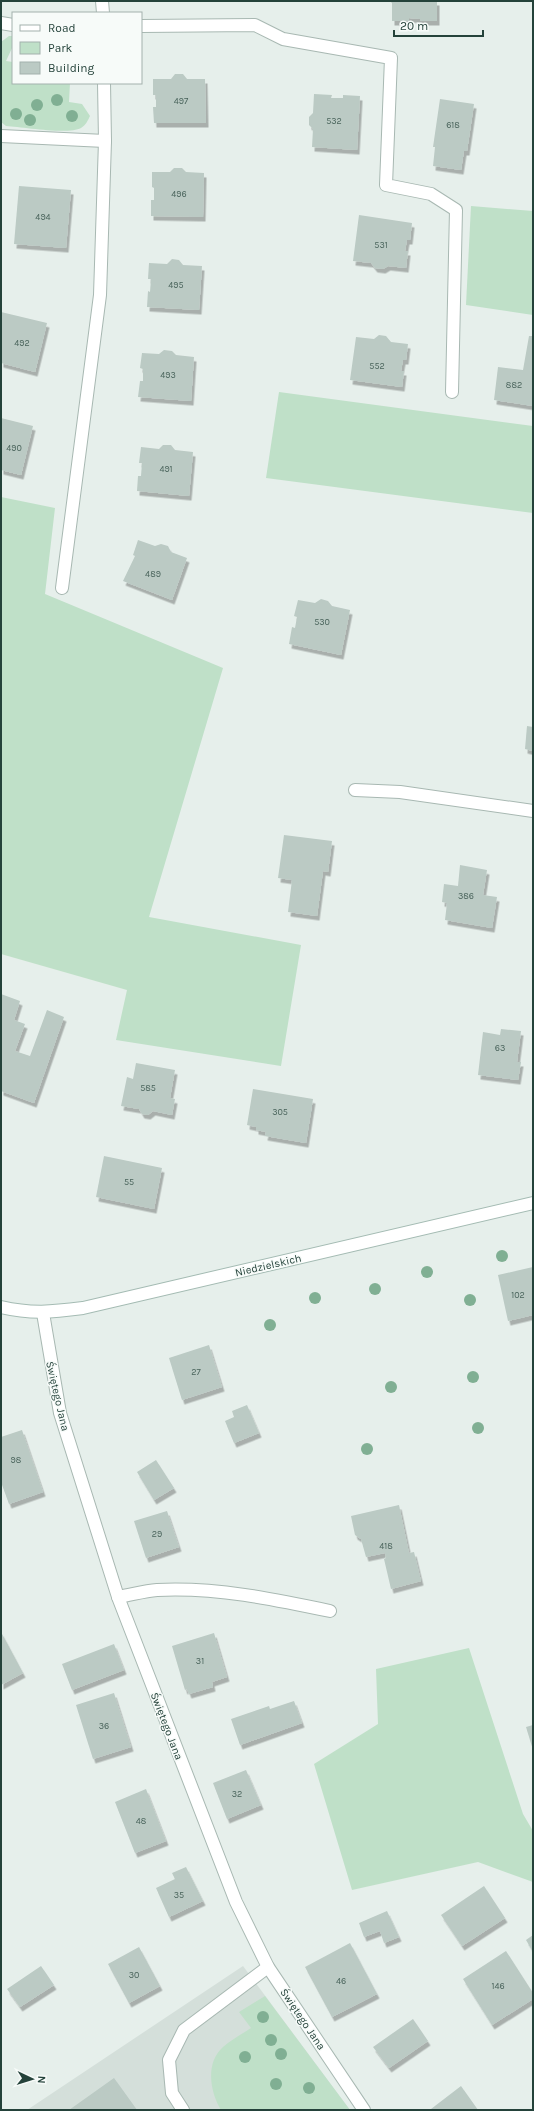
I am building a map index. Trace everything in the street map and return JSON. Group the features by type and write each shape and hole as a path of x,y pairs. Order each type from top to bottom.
{"street":[{"path":"102,1 103,12"},
{"path":"1,23 12,25"},
{"path":"142,26 255,25 283,39 391,58 386,185 431,194 456,210 452,392"},
{"path":"62,588 100,295 105,141 104,84"},
{"path":"1,136 105,141"},
{"path":"355,790 400,792 533,811"},
{"name":"Niedzielskich","path":"1,1307 22,1312 43,1313 97,1304 533,1203"},
{"name":"Świętego Jana","path":"43,1313 60,1413 118,1597 236,1902 268,1967 364,2110"},
{"path":"118,1597 157,1590 210,1591 246,1594 330,1611"},
{"path":"183,2110 172,2093 169,2060 184,2030 268,1967"}],"shaded area":[{"path":"243,1966 350,2110 27,2110"}],"green space":[{"path":"9,36 12,36 12,48 6,61 12,62 12,84 70,84 69,102 82,104 90,116 83,127 75,130 56,131 6,126 1,122 1,42"},
{"path":"471,206 533,211 533,315 466,305"},
{"path":"279,392 533,426 533,513 266,478"},
{"path":"1,497 55,508 45,594 223,668 149,917 301,945 281,1066 116,1040 127,990 1,954"},
{"path":"469,1648 523,1814 533,1831 533,1882 478,1862 352,1890 314,1764 378,1724 376,1669"},
{"path":"265,1996 350,2110 221,2110 214,2095 212,2086 211,2078 214,2061 217,2054 223,2047 251,2028 239,2012"}],"building":[{"path":"390,1 437,1 437,21 420,21 420,19 409,18 409,21 392,21 392,3"},
{"path":"175,74 183,74 187,79 205,79 206,123 154,123 153,107 156,107 156,95 153,95 153,79 171,79"},
{"path":"314,94 332,95 331,98 343,98 343,95 360,96 357,150 312,147 313,129 309,125 309,117 313,113"},
{"path":"440,99 474,104 467,151 464,151 461,170 433,166 435,147 433,147"},
{"path":"174,168 182,168 186,172 204,173 203,217 151,216 151,200 154,200 152,172 170,172"},
{"path":"19,186 71,190 66,248 14,244"},
{"path":"359,215 412,223 410,240 407,240 405,251 408,251 406,268 388,266 383,269 375,268 371,263 353,261"},
{"path":"172,259 179,260 183,265 202,266 199,310 147,307 148,291 150,292 151,279 148,279 149,263 167,264"},
{"path":"1,312 47,323 35,372 1,363"},
{"path":"379,335 386,336 391,342 408,344 406,360 403,360 401,371 404,371 402,387 350,380 356,337 374,339"},
{"path":"529,336 533,336 533,406 494,400 498,367 523,370"},
{"path":"164,350 172,351 176,355 194,357 191,401 138,397 140,381 143,381 143,369 140,368 142,353 159,354"},
{"path":"1,418 33,426 21,475 1,470"},
{"path":"163,445 171,445 175,450 193,452 189,496 137,491 138,476 141,476 142,463 139,463 141,447 159,449"},
{"path":"138,540 155,546 161,544 168,546 171,552 187,558 172,600 123,581 135,556 133,555"},
{"path":"321,599 328,601 332,606 350,610 341,655 289,644 292,627 295,628 297,617 294,616 298,600 315,603"},
{"path":"527,726 533,727 533,751 525,749"},
{"path":"284,835 332,841 328,872 323,871 317,916 288,912 292,880 278,878"},
{"path":"460,865 487,870 483,895 497,897 492,928 445,920 447,903 442,902 444,884 458,886"},
{"path":"1,994 20,1001 14,1020 25,1024 15,1051 30,1056 47,1010 64,1017 34,1103 1,1091"},
{"path":"501,1029 521,1031 517,1062 521,1062 518,1080 478,1075 483,1032 500,1035"},
{"path":"136,1063 175,1070 170,1098 175,1099 172,1115 153,1111 148,1115 142,1114 139,1109 121,1106 127,1077 133,1079"},
{"path":"253,1089 313,1099 306,1143 265,1136 266,1132 256,1130 256,1127 247,1125"},
{"path":"104,1156 162,1168 154,1209 96,1197"},
{"path":"533,1267 533,1315 508,1321 498,1275"},
{"path":"209,1345 222,1387 182,1400 169,1358"},
{"path":"247,1405 259,1433 234,1443 225,1421 234,1417 232,1411"},
{"path":"22,1430 43,1492 9,1504 1,1482 1,1437"},
{"path":"156,1460 174,1488 154,1500 137,1472"},
{"path":"399,1505 409,1553 414,1552 421,1581 391,1589 384,1559 386,1558 385,1553 366,1557 361,1539 355,1535 351,1516"},
{"path":"167,1511 179,1547 146,1558 134,1521"},
{"path":"1,1632 23,1673 1,1685"},
{"path":"214,1633 227,1677 212,1682 213,1687 189,1694 187,1689 185,1690 172,1646"},
{"path":"114,1644 124,1670 72,1690 62,1664"},
{"path":"114,1693 131,1747 93,1759 76,1705"},
{"path":"294,1701 302,1723 240,1745 231,1719 269,1706 270,1709"},
{"path":"533,1725 533,1750 526,1727"},
{"path":"246,1770 261,1805 227,1819 213,1783"},
{"path":"146,1789 166,1841 135,1853 115,1802"},
{"path":"186,1867 203,1901 169,1917 156,1888 175,1879 172,1873"},
{"path":"484,1886 505,1918 462,1946 441,1915"},
{"path":"387,1911 399,1937 384,1943 380,1931 364,1937 359,1923"},
{"path":"533,1935 533,1952 526,1940"},
{"path":"350,1943 377,1994 332,2017 305,1967"},
{"path":"139,1947 160,1986 129,2003 108,1964"},
{"path":"506,1951 533,1993 533,1999 492,2025 463,1979"},
{"path":"41,1966 54,1985 20,2007 7,1989"},
{"path":"413,2019 428,2041 389,2068 373,2047"},
{"path":"114,2078 137,2110 69,2110"},
{"path":"461,2086 478,2110 431,2109"}]}
